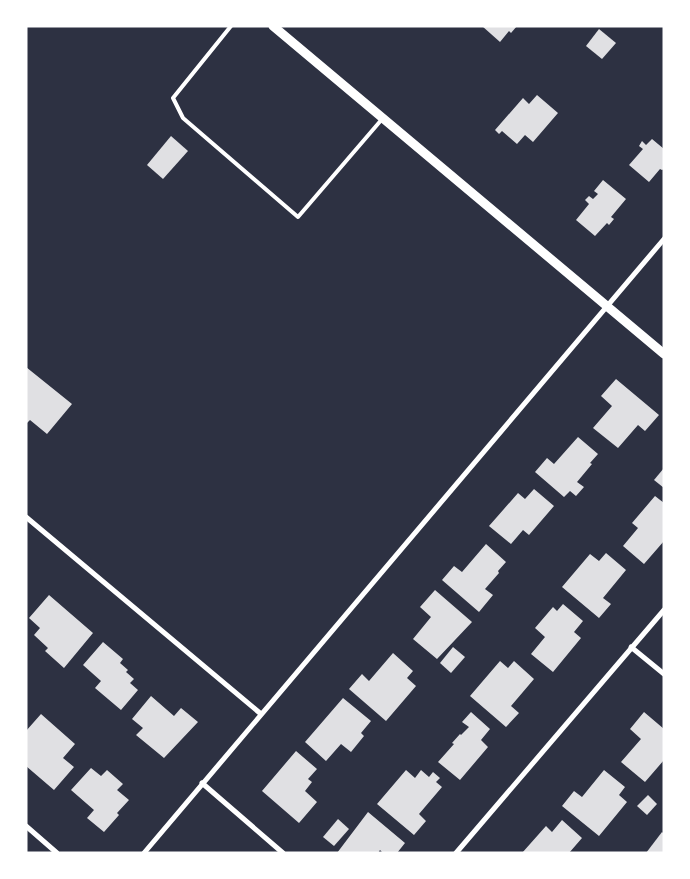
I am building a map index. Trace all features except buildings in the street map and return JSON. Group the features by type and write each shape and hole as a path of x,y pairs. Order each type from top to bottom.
{"street":[{"path":"274,26 664,354"},
{"path":"144,853 664,239"},
{"path":"26,517 261,714"},
{"path":"456,853 664,610"},
{"path":"632,647 664,674"},
{"path":"202,784 283,853"},
{"path":"26,826 57,853"}],"lane":[{"path":"232,26 172,98 184,118 298,217 383,118"}]}
